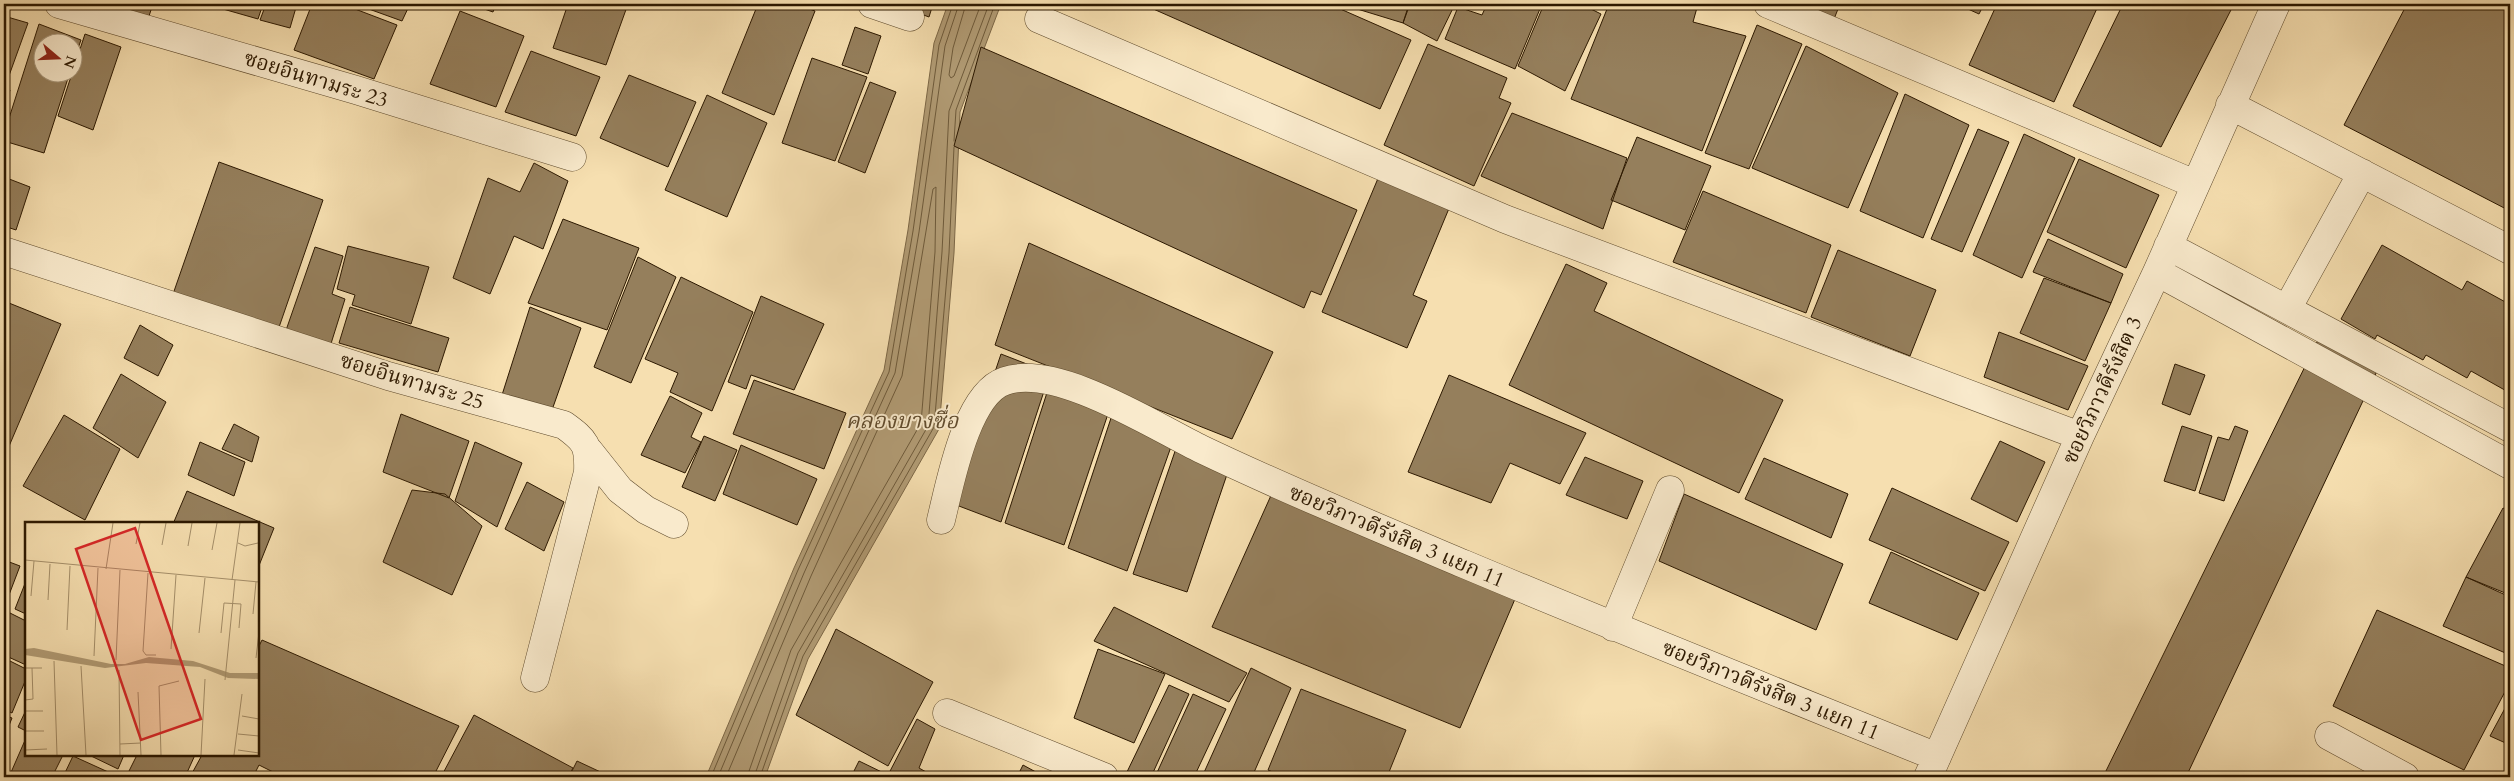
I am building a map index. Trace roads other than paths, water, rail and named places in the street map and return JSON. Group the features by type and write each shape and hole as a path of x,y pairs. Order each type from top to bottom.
{"street":[{"name":"ซอยอินทามระ 23","path":"59,4 356,90 572,157"},
{"path":"872,4 910,17"},
{"path":"1768,4 2195,184"},
{"name":"ซอยวิภาวดีรังสิต 3","path":"1933,767 2080,436 2157,272 2276,4"},
{"path":"1039,19 1506,218 2080,436"},
{"path":"2230,105 2510,250"},
{"path":"2287,309 2362,173"},
{"path":"2168,246 2510,428"},
{"name":"ซอยอินทามระ 25","path":"4,251 388,376 564,426 580,436 589,452 620,490 646,510 674,524"},
{"path":"2157,272 2510,465"},
{"name":"ซอยวิภาวดีรังสิต 3 แยก 11","path":"941,520 963,435 985,395 1004,381 1036,377 1084,390 1284,488 1613,627 1933,767"},
{"path":"535,678 588,472 589,452"},
{"path":"1613,627 1670,490"},
{"path":"948,713 1104,777"},
{"path":"2329,736 2405,777"}],"water":[{"name":"คลองบางซื่อ","path":"948,4 1001,4 960,112 954,253 939,429 808,659 765,777 706,777 794,568 884,370 908,230 934,43"}]}
